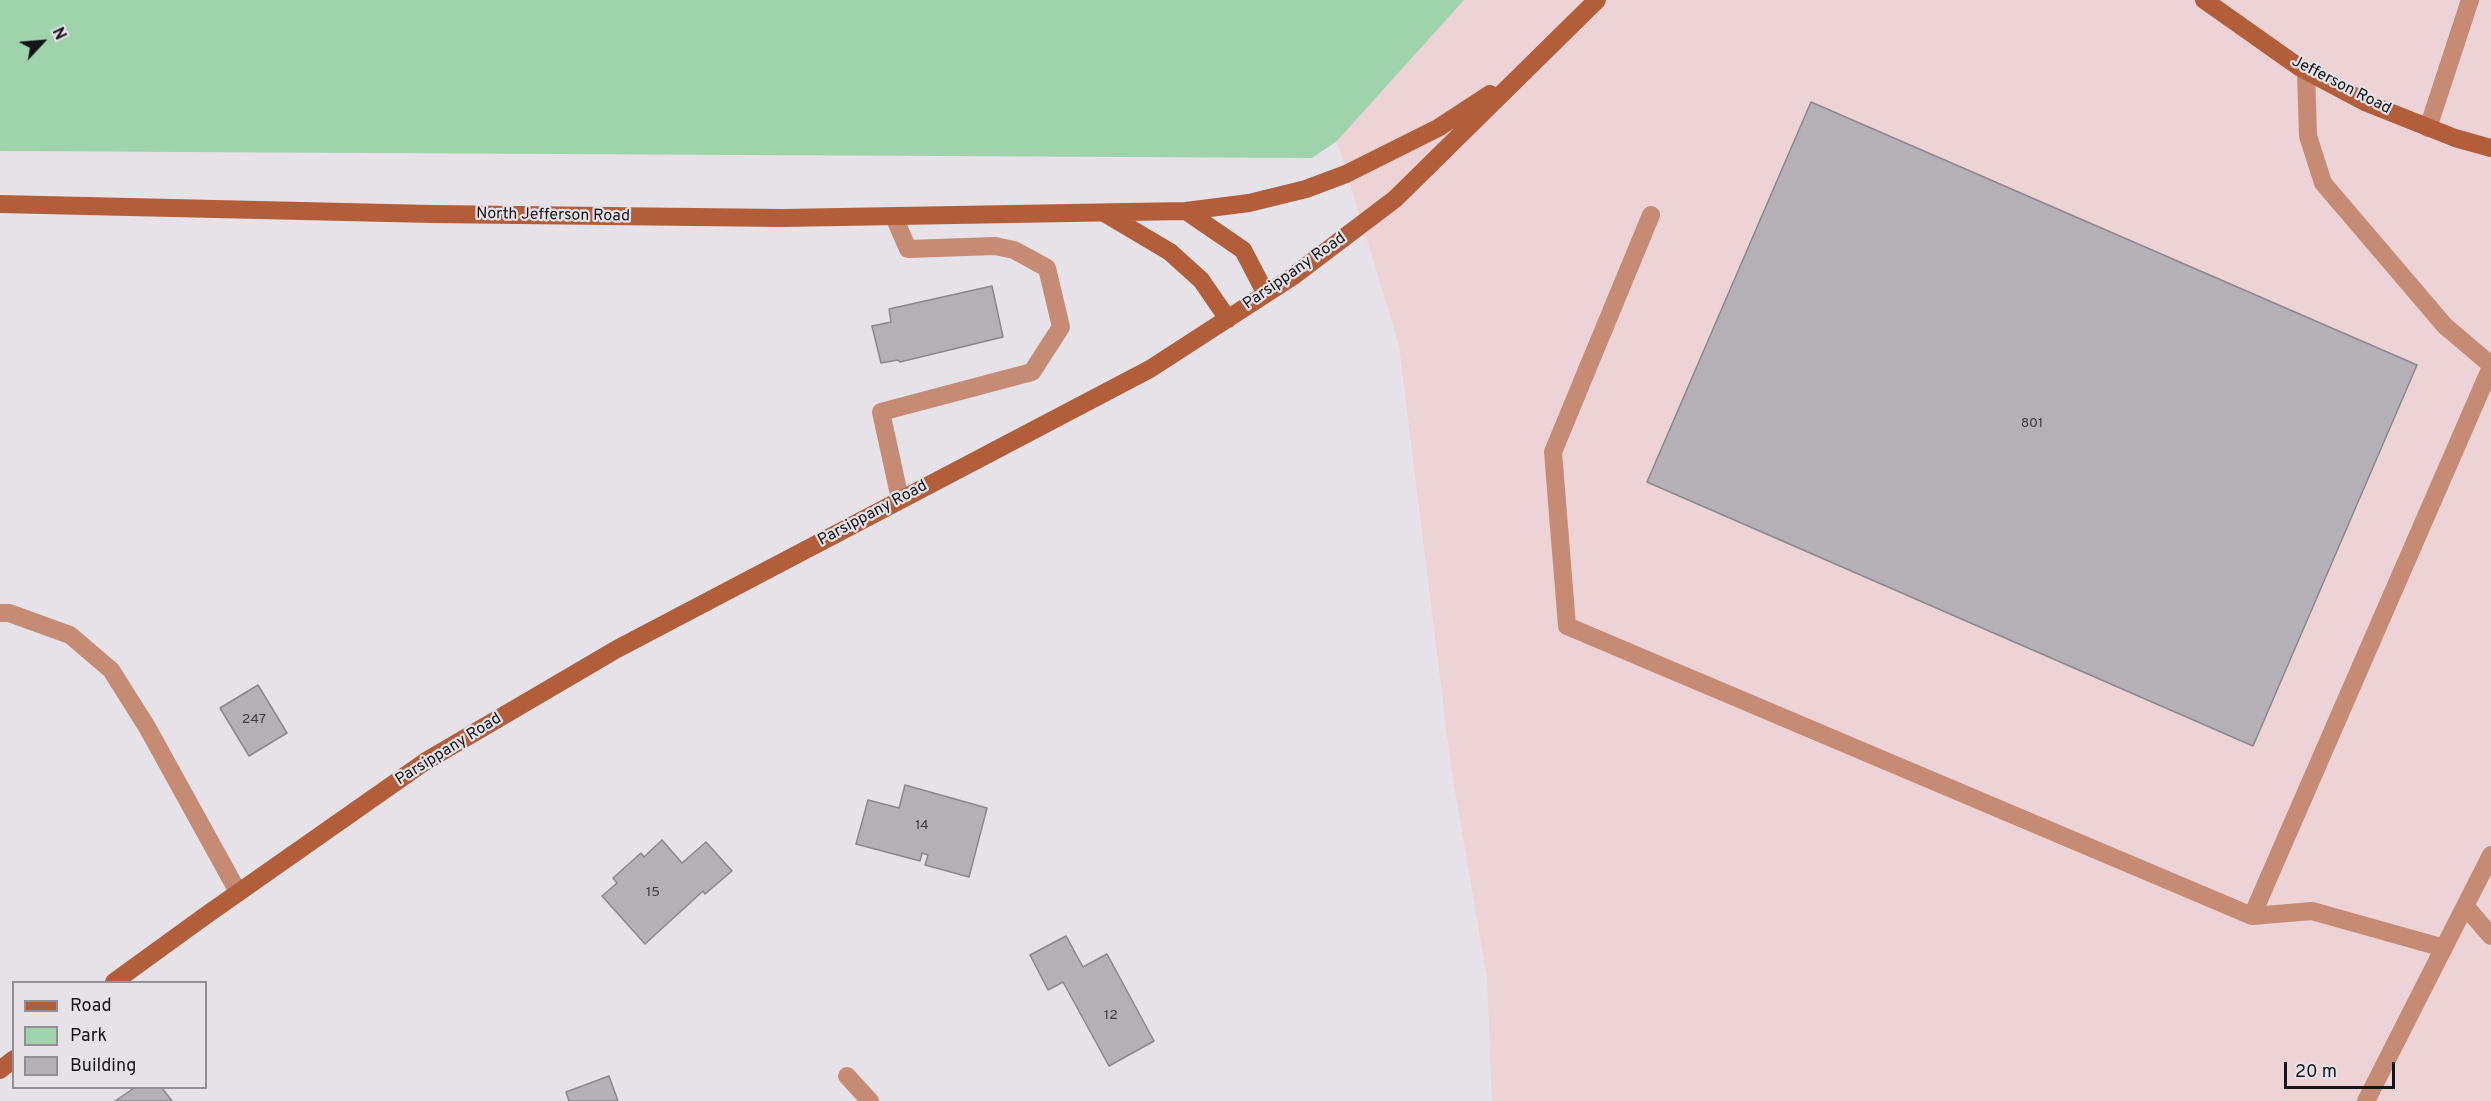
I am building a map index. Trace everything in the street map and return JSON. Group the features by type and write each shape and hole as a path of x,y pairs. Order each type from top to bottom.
{"main road":[{"name":"Parsippany Road","path":"115,981 426,761 617,650 1150,369 1292,278 1395,199 1597,0"},
{"name":"Jefferson Road","path":"2204,0 2306,71 2367,103 2455,138 2491,148"},
{"name":"North Jefferson Road","path":"0,204 431,214 782,218 1186,211 1249,203 1305,189 1346,174 1437,128 1521,75"},
{"path":"1186,211 1243,250 1266,294"},
{"path":"1106,214 1170,252 1201,280 1228,319"},
{"path":"0,1070 12,1061"}],"street":[{"path":"2428,128 2470,0"},
{"path":"2252,916 2491,366 2445,326 2323,183 2308,136 2306,71"},
{"path":"1651,214 1553,453 1567,626 2252,916 2312,911 2444,948"},
{"path":"894,217 908,249 995,246 1014,250 1047,268 1061,327 1032,372 881,412 900,499"},
{"path":"0,613 9,613 70,635 111,670 147,726 238,892"},
{"path":"2366,1101 2491,855"},
{"path":"2466,907 2491,936"},
{"path":"847,1076 870,1101"}],"shaded area":[{"path":"1464,0 2491,0 2491,1101 1492,1101 1487,978 1451,767 1399,345 1337,141"}],"green space":[{"path":"0,0 1464,0 1337,141 1312,158 0,151"}],"building":[{"path":"1811,102 2417,365 2253,746 1647,482"},
{"path":"992,286 1003,337 900,362 898,360 881,363 872,326 891,322 889,309"},
{"path":"258,685 287,733 249,756 220,708"},
{"path":"905,785 987,808 969,877 925,865 928,855 922,853 920,861 856,844 868,800 899,808"},
{"path":"662,840 682,863 706,842 732,871 705,894 703,891 645,944 602,896 617,883 613,878 641,853 644,857"},
{"path":"1066,936 1083,967 1107,954 1154,1041 1109,1066 1063,982 1048,990 1030,955"},
{"path":"609,1076 618,1101 569,1101 566,1092"},
{"path":"133,1089 163,1089 172,1101 115,1101"}]}
